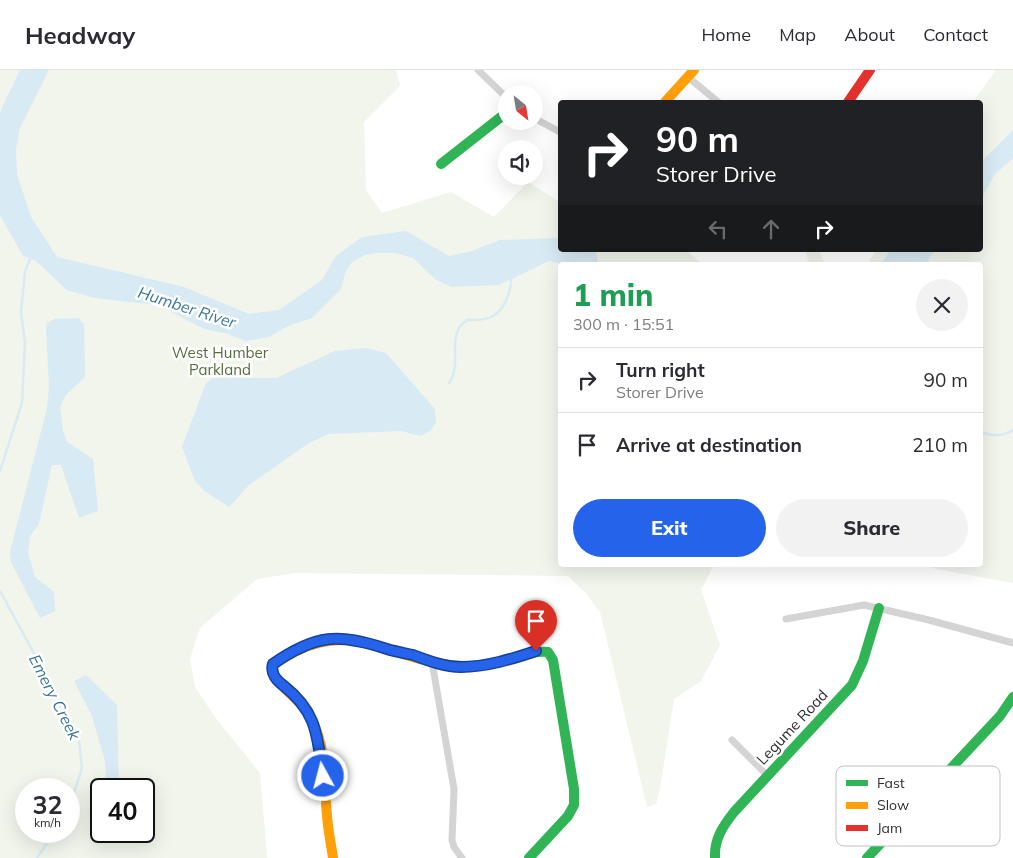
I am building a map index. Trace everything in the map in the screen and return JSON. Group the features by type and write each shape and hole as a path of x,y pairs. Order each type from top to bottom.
{"street":[{"path":"478,70 498,89"},
{"path":"849,100 870,70"},
{"path":"667,100 691,73 716,100"},
{"path":"441,164 498,119"},
{"path":"543,123 558,131"},
{"path":"786,619 864,605 1013,643"},
{"name":"Legume Road","path":"714,858 719,832 734,812 852,685 863,661 879,608"},
{"path":"333,858 326,811 320,744 314,723 296,697 279,683 272,673 273,664 308,643 328,638 368,643 432,662 461,667 483,666 536,651 548,652 553,660 555,670 574,789 574,805 568,816 529,858"},
{"path":"432,662 454,788 452,840 454,847 462,858"},
{"path":"954,766 1000,716 1013,697"},
{"path":"732,740 767,775"},
{"path":"868,858 879,846"}],"green space":[{"name":"West Humber Parkland","path":"0,70 396,70 400,86 364,122 366,190 382,213 451,192 494,217 525,185 533,185 558,201 558,252 688,252 700,262 558,262 558,567 713,567 701,590 720,645 701,681 674,699 656,804 647,807 600,612 584,591 568,576 295,573 257,579 200,628 190,659 195,687 215,717 260,773 267,858 0,858"},
{"path":"996,70 1013,70 1013,583 932,567 983,567 983,262 869,262 875,252 983,252 983,100 974,100"},
{"path":"806,252 820,252 824,262 809,262"}],"water":[{"name":"Humber River","path":"20,70 49,70 20,128 16,149 17,174 31,217 57,257 184,287 249,314 279,310 322,280 336,256 362,237 406,231 449,256 472,251 500,240 558,238 558,252 596,252 598,262 558,263 549,261 499,285 451,287 435,279 413,258 396,253 365,255 352,262 346,271 341,289 312,318 288,326 269,337 245,341 228,334 204,329 158,305 94,298 67,290 36,261 23,256 0,215 0,112"},
{"path":"1013,130 1013,158 995,174 983,196 983,160"},
{"path":"889,252 935,252 927,262 883,262"},
{"path":"79,318 84,325 85,377 66,395 60,407 63,431 67,442 93,459 98,511 79,518 61,465 52,465 39,524 30,536 28,553 35,577 54,592 55,611 40,618 11,562 10,552 47,408 49,387 47,323 55,319"},
{"path":"366,348 386,353 435,409 436,422 431,430 421,436 401,431 329,434 309,443 249,485 229,507 206,492 195,481 182,447 206,383 213,378 276,378 335,351"},
{"path":"86,675 117,705 119,778 106,778 105,762 92,716 74,681"}],"waterway":[{"name":"Emery Creek","path":"0,471 22,403 25,343 21,312 25,271 32,255"},
{"path":"449,383 453,376 455,341 459,328 467,320 482,320 497,313 508,296 511,276"},
{"path":"983,433 997,435 1013,430"},
{"name":"Emery Creek","path":"0,591 54,690 79,741 82,768 79,778"},
{"name":"Emery Creek","path":"37,858 47,843"}],"traffic: fast":[{"path":"441,164 498,119"},
{"path":"715,858 716,845 726,822 852,685 863,661 879,608"},
{"path":"420,659 449,665 469,666 498,662 529,653 548,652 553,660 574,789 574,805 568,816 529,858"},
{"path":"953,766 1000,716 1013,697"},
{"path":"867,858 878,846"}],"traffic: slow":[{"path":"667,100 694,70"},
{"path":"333,858 327,821 323,755 317,731 304,707 274,676 272,672 273,665 283,657 313,644 344,640 358,641 420,659"}],"traffic: jam":[{"path":"849,100 870,70"}],"route":[{"path":"323,776 320,744 314,723 296,697 279,683 272,673 273,664 279,659 308,643 328,638 359,641 443,665 461,667 483,666 536,651"}]}
